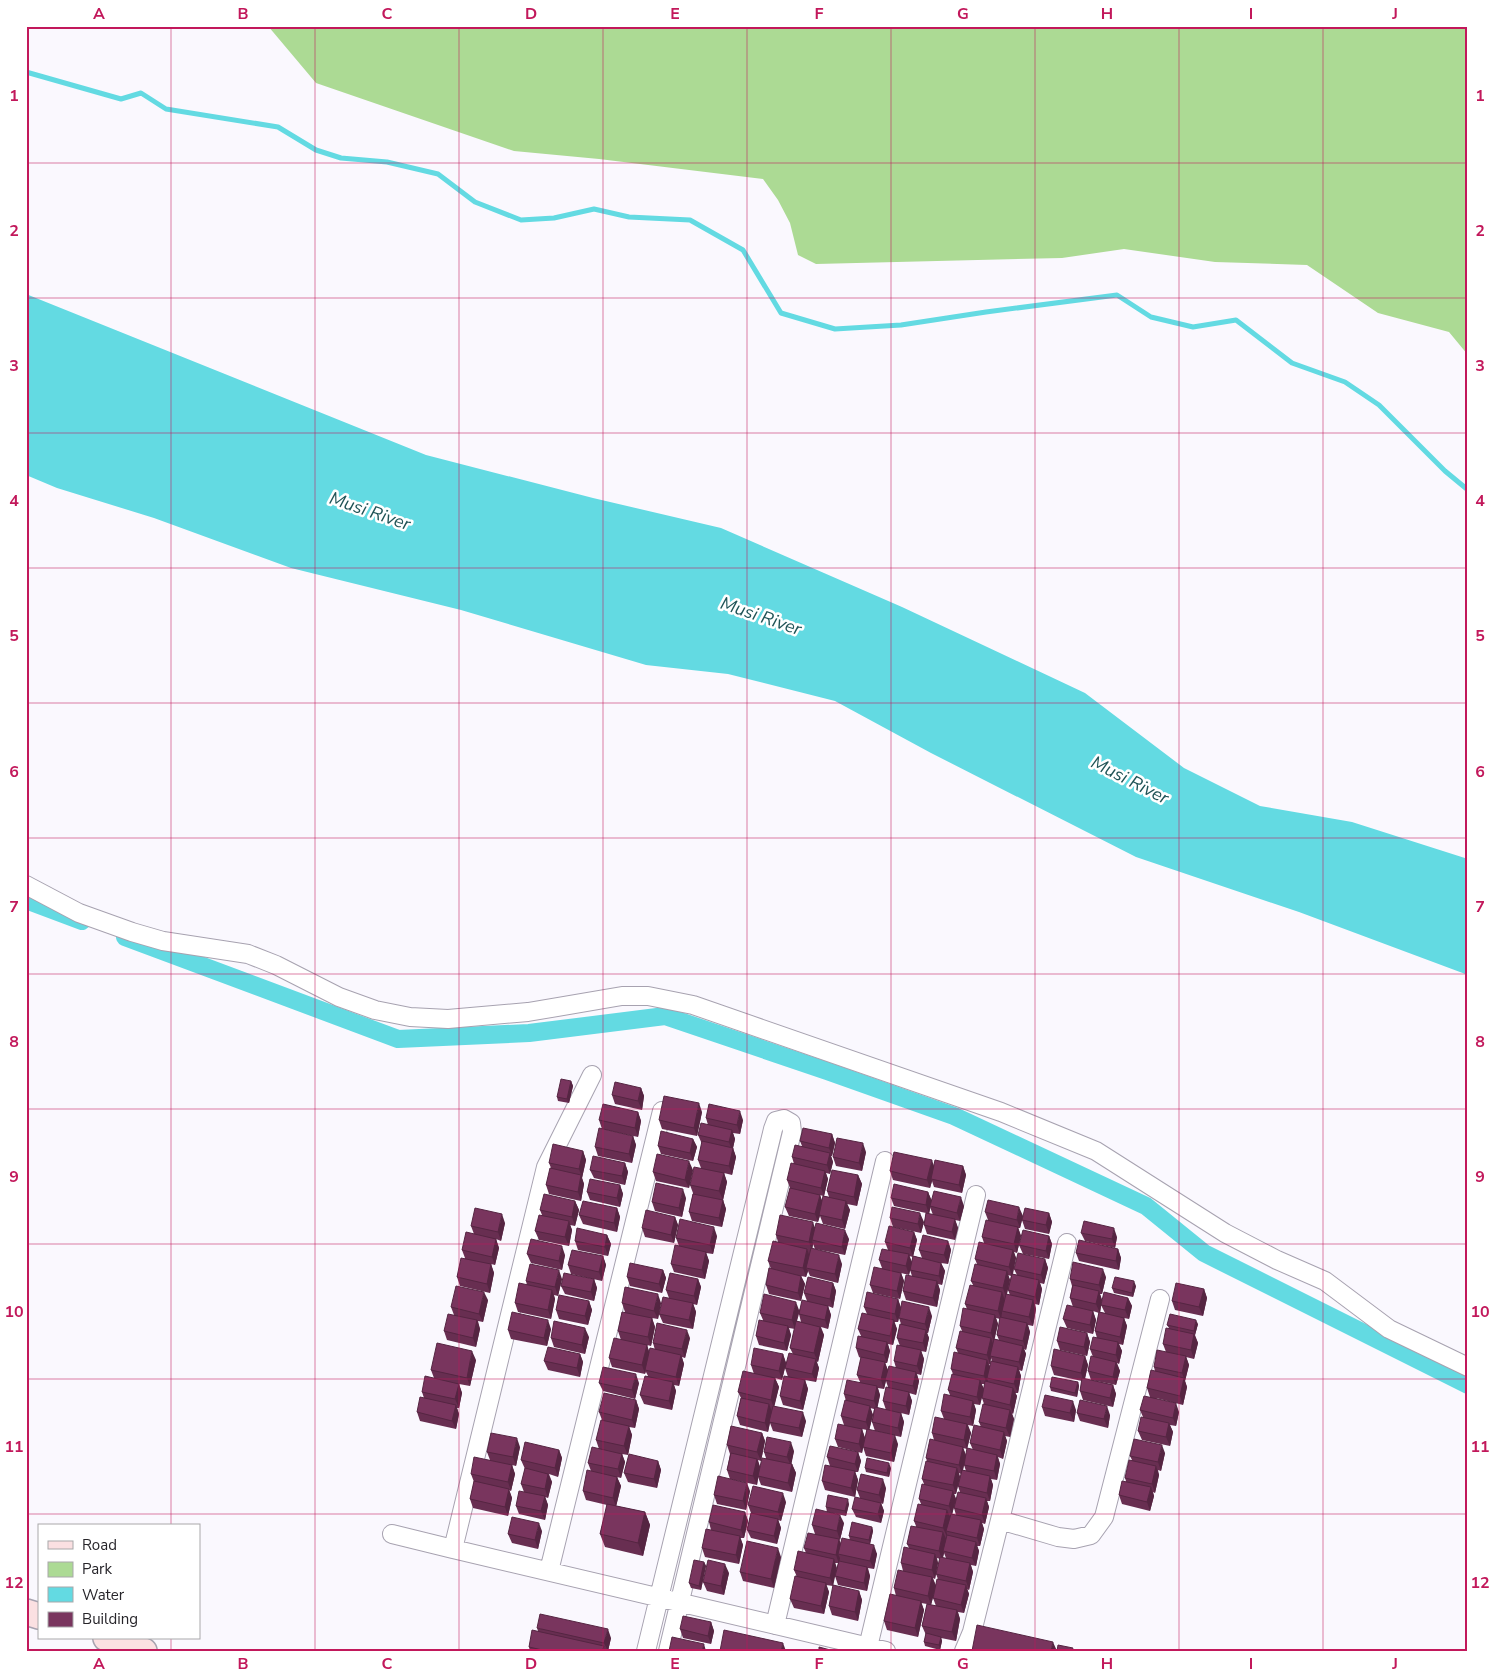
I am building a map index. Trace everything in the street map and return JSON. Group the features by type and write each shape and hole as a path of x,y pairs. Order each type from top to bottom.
{"street":[{"path":"26,885 79,913 132,932 163,941 248,954 276,965 339,997 375,1010 410,1017 448,1019 528,1012 622,996 664,998 702,1008 1001,1112 1096,1151 1225,1233 1277,1260 1324,1281 1389,1329 1468,1367"},
{"path":"453,1549 546,1167 592,1075"},
{"path":"549,1571 662,1111"},
{"path":"646,1651 774,1128 776,1121 784,1119 791,1123 792,1132 668,1651"},
{"path":"775,1625 885,1161"},
{"path":"868,1647 976,1195"},
{"path":"964,1651 972,1632 1000,1520 1066,1242"},
{"path":"1000,1520 1074,1539 1091,1534 1104,1517 1160,1299"},
{"path":"392,1534 886,1651"},
{"path":"26,1612 38,1616"},
{"path":"112,1640 144,1651"}],"green space":[{"path":"268,26 1468,26 1468,355 1449,332 1378,313 1307,265 1215,262 1124,249 1062,258 816,264 798,255 790,223 778,200 763,179 599,159 514,151 316,83"}],"water":[{"name":"Musi River","path":"26,294 426,455 593,498 721,528 902,607 1085,693 1184,768 1260,806 1352,822 1468,859 1468,975 1299,912 1136,857 931,753 835,701 728,674 646,665 461,610 291,568 154,518 57,488 26,475"}],"building":[{"path":"561,1079 571,1081 567,1099 557,1097"},
{"path":"615,1082 641,1088 638,1101 612,1095"},
{"path":"664,1096 699,1103 694,1128 659,1120"},
{"path":"603,1104 638,1112 635,1128 599,1120"},
{"path":"709,1104 740,1111 737,1125 706,1118"},
{"path":"701,1123 732,1130 729,1142 698,1135"},
{"path":"599,1128 633,1136 629,1154 595,1147"},
{"path":"803,1128 832,1134 829,1148 800,1141"},
{"path":"661,1131 693,1139 690,1153 658,1146"},
{"path":"837,1138 863,1143 859,1163 833,1157"},
{"path":"702,1141 733,1148 729,1166 698,1160"},
{"path":"553,1144 583,1151 579,1169 549,1163"},
{"path":"795,1145 830,1153 827,1165 792,1157"},
{"path":"894,1152 932,1160 927,1180 890,1171"},
{"path":"657,1154 689,1161 685,1180 653,1172"},
{"path":"593,1156 625,1163 622,1176 590,1170"},
{"path":"935,1160 963,1166 959,1185 931,1179"},
{"path":"791,1163 825,1171 821,1188 787,1180"},
{"path":"694,1167 724,1173 719,1191 690,1185"},
{"path":"550,1168 581,1175 578,1192 546,1185"},
{"path":"832,1170 858,1175 854,1197 827,1191"},
{"path":"590,1179 620,1185 617,1198 587,1192"},
{"path":"656,1183 683,1189 679,1208 652,1202"},
{"path":"894,1184 928,1192 926,1205 891,1198"},
{"path":"790,1188 820,1195 815,1214 785,1207"},
{"path":"934,1191 961,1197 957,1213 930,1206"},
{"path":"544,1194 575,1201 572,1217 540,1210"},
{"path":"693,1194 723,1200 719,1218 689,1212"},
{"path":"823,1196 846,1201 842,1220 819,1215"},
{"path":"988,1200 1019,1207 1017,1220 985,1212"},
{"path":"583,1201 617,1208 614,1223 579,1215"},
{"path":"892,1207 920,1213 918,1224 890,1218"},
{"path":"475,1208 502,1214 498,1232 471,1226"},
{"path":"1025,1208 1049,1213 1046,1225 1022,1220"},
{"path":"646,1210 675,1217 671,1235 642,1228"},
{"path":"926,1213 955,1219 952,1232 924,1225"},
{"path":"539,1215 569,1221 565,1237 535,1231"},
{"path":"780,1215 813,1222 809,1242 776,1235"},
{"path":"680,1219 714,1227 710,1245 676,1238"},
{"path":"986,1220 1018,1227 1014,1244 982,1237"},
{"path":"1084,1221 1114,1228 1112,1239 1081,1233"},
{"path":"816,1223 845,1230 842,1247 812,1240"},
{"path":"889,1226 914,1232 910,1248 885,1242"},
{"path":"577,1228 607,1235 605,1247 575,1241"},
{"path":"1023,1230 1049,1236 1046,1251 1019,1245"},
{"path":"466,1232 496,1239 492,1257 462,1250"},
{"path":"923,1235 948,1241 944,1255 919,1250"},
{"path":"531,1239 562,1246 559,1261 527,1254"},
{"path":"1079,1240 1118,1249 1116,1261 1076,1253"},
{"path":"773,1241 807,1249 803,1268 768,1261"},
{"path":"979,1242 1013,1250 1009,1267 975,1259"},
{"path":"675,1245 706,1252 702,1270 671,1264"},
{"path":"811,1248 839,1255 835,1274 806,1268"},
{"path":"882,1249 909,1254 906,1266 879,1260"},
{"path":"572,1250 603,1256 599,1272 568,1265"},
{"path":"1018,1253 1045,1259 1041,1275 1014,1269"},
{"path":"913,1256 941,1263 939,1276 910,1270"},
{"path":"461,1258 491,1264 487,1284 457,1277"},
{"path":"1073,1262 1103,1269 1099,1285 1070,1279"},
{"path":"630,1263 663,1270 659,1284 627,1277"},
{"path":"530,1264 559,1270 555,1287 526,1281"},
{"path":"975,1264 1007,1271 1003,1288 971,1281"},
{"path":"874,1267 901,1273 897,1291 870,1285"},
{"path":"769,1268 801,1276 798,1293 766,1285"},
{"path":"564,1273 594,1279 591,1292 561,1286"},
{"path":"670,1273 698,1279 694,1296 666,1290"},
{"path":"1012,1274 1039,1280 1035,1297 1008,1290"},
{"path":"906,1275 937,1281 933,1298 903,1291"},
{"path":"808,1277 833,1283 830,1299 804,1293"},
{"path":"1115,1277 1134,1281 1132,1293 1112,1288"},
{"path":"519,1283 552,1290 548,1310 515,1303"},
{"path":"1176,1283 1204,1289 1199,1307 1172,1301"},
{"path":"970,1285 1002,1292 998,1311 965,1304"},
{"path":"1073,1285 1099,1291 1096,1304 1070,1298"},
{"path":"456,1286 484,1292 479,1314 451,1307"},
{"path":"625,1287 658,1294 654,1311 622,1303"},
{"path":"867,1292 898,1299 895,1314 864,1307"},
{"path":"1104,1292 1128,1298 1125,1310 1101,1305"},
{"path":"764,1294 796,1302 792,1320 760,1313"},
{"path":"1006,1294 1033,1300 1029,1317 1002,1311"},
{"path":"559,1295 589,1301 585,1316 556,1310"},
{"path":"663,1297 693,1303 689,1320 659,1314"},
{"path":"802,1300 828,1306 825,1320 799,1314"},
{"path":"902,1301 929,1307 925,1324 899,1318"},
{"path":"1067,1305 1093,1311 1090,1325 1063,1319"},
{"path":"963,1308 995,1315 991,1333 960,1326"},
{"path":"512,1312 548,1320 544,1338 508,1330"},
{"path":"622,1312 652,1318 648,1337 618,1331"},
{"path":"1099,1312 1124,1318 1120,1337 1095,1331"},
{"path":"862,1313 894,1320 890,1336 858,1329"},
{"path":"448,1314 477,1320 473,1338 444,1331"},
{"path":"1170,1314 1196,1320 1194,1331 1167,1325"},
{"path":"1000,1317 1027,1323 1023,1341 997,1335"},
{"path":"759,1320 788,1326 784,1343 756,1336"},
{"path":"554,1321 585,1328 582,1345 551,1338"},
{"path":"796,1321 820,1327 814,1353 790,1348"},
{"path":"657,1323 687,1330 682,1349 653,1343"},
{"path":"900,1324 926,1330 923,1343 897,1338"},
{"path":"1060,1327 1087,1333 1084,1347 1057,1341"},
{"path":"1166,1328 1194,1334 1191,1350 1163,1344"},
{"path":"960,1331 991,1338 987,1355 956,1348"},
{"path":"858,1336 887,1342 884,1355 856,1348"},
{"path":"1093,1337 1118,1342 1116,1355 1090,1349"},
{"path":"614,1338 647,1345 642,1365 609,1358"},
{"path":"994,1339 1023,1346 1019,1362 990,1356"},
{"path":"437,1343 472,1351 467,1378 431,1370"},
{"path":"897,1345 921,1350 917,1366 894,1361"},
{"path":"548,1347 580,1354 577,1368 544,1361"},
{"path":"650,1348 681,1355 676,1377 645,1370"},
{"path":"754,1348 783,1354 779,1371 751,1365"},
{"path":"1054,1349 1085,1356 1081,1373 1051,1366"},
{"path":"1157,1350 1186,1356 1182,1373 1154,1367"},
{"path":"954,1352 987,1360 984,1376 951,1369"},
{"path":"789,1353 816,1359 812,1374 785,1368"},
{"path":"1091,1356 1116,1362 1113,1377 1088,1371"},
{"path":"861,1357 885,1362 881,1380 857,1375"},
{"path":"991,1361 1018,1367 1014,1384 987,1378"},
{"path":"889,1366 916,1372 913,1386 885,1380"},
{"path":"603,1367 636,1374 632,1390 599,1383"},
{"path":"1151,1370 1184,1378 1180,1396 1147,1388"},
{"path":"743,1371 775,1378 771,1400 738,1392"},
{"path":"952,1374 980,1380 977,1397 948,1390"},
{"path":"425,1376 459,1384 455,1399 422,1392"},
{"path":"645,1376 673,1382 669,1401 640,1395"},
{"path":"784,1376 805,1380 800,1401 780,1396"},
{"path":"1052,1377 1078,1382 1075,1393 1050,1387"},
{"path":"1082,1378 1113,1385 1110,1398 1080,1391"},
{"path":"847,1380 877,1386 874,1401 844,1394"},
{"path":"985,1381 1013,1388 1010,1405 982,1398"},
{"path":"886,1387 909,1392 906,1406 883,1401"},
{"path":"604,1393 636,1400 632,1420 599,1412"},
{"path":"944,1394 973,1401 970,1417 941,1411"},
{"path":"1045,1395 1073,1401 1070,1413 1042,1407"},
{"path":"1144,1396 1176,1403 1173,1418 1140,1410"},
{"path":"420,1397 456,1405 452,1421 417,1412"},
{"path":"741,1398 769,1404 765,1423 737,1416"},
{"path":"845,1400 870,1406 866,1422 841,1416"},
{"path":"1080,1400 1107,1406 1104,1419 1077,1413"},
{"path":"983,1404 1010,1410 1006,1428 979,1422"},
{"path":"773,1406 803,1412 799,1428 769,1422"},
{"path":"875,1407 901,1413 898,1428 872,1422"},
{"path":"935,1417 967,1424 964,1440 932,1433"},
{"path":"1141,1417 1169,1423 1166,1437 1138,1431"},
{"path":"601,1420 629,1426 624,1446 596,1440"},
{"path":"838,1424 862,1429 859,1444 835,1439"},
{"path":"974,1425 1004,1432 1000,1450 970,1443"},
{"path":"731,1426 762,1433 757,1452 727,1445"},
{"path":"867,1429 895,1435 891,1453 863,1447"},
{"path":"491,1433 517,1438 513,1457 487,1452"},
{"path":"767,1437 791,1442 787,1457 764,1452"},
{"path":"930,1439 963,1447 959,1465 926,1458"},
{"path":"1134,1439 1162,1445 1158,1462 1130,1456"},
{"path":"525,1442 559,1450 555,1468 521,1460"},
{"path":"830,1446 858,1452 855,1464 827,1457"},
{"path":"592,1447 622,1454 618,1469 588,1463"},
{"path":"967,1448 997,1455 994,1471 964,1465"},
{"path":"731,1453 757,1459 753,1476 727,1470"},
{"path":"629,1454 658,1461 654,1479 624,1473"},
{"path":"474,1457 512,1465 508,1482 471,1474"},
{"path":"762,1458 792,1464 788,1483 758,1476"},
{"path":"867,1458 889,1463 887,1473 865,1468"},
{"path":"1129,1460 1156,1466 1152,1484 1125,1478"},
{"path":"926,1461 957,1468 953,1485 922,1479"},
{"path":"825,1465 855,1471 851,1488 822,1481"},
{"path":"525,1468 548,1474 545,1489 521,1484"},
{"path":"587,1470 617,1477 613,1498 583,1491"},
{"path":"962,1470 990,1476 987,1493 958,1486"},
{"path":"861,1474 883,1479 879,1495 857,1490"},
{"path":"718,1476 747,1483 743,1501 714,1495"},
{"path":"474,1481 509,1489 505,1507 470,1499"},
{"path":"1122,1481 1151,1487 1147,1502 1119,1495"},
{"path":"922,1484 953,1491 949,1506 919,1499"},
{"path":"753,1486 783,1493 778,1512 748,1505"},
{"path":"519,1491 545,1496 541,1511 516,1506"},
{"path":"958,1492 986,1498 982,1515 954,1508"},
{"path":"828,1495 848,1499 845,1511 826,1507"},
{"path":"855,1497 881,1503 878,1514 852,1509"},
{"path":"607,1504 645,1512 638,1543 600,1534"},
{"path":"918,1504 947,1510 943,1528 914,1521"},
{"path":"713,1505 745,1512 741,1530 709,1522"},
{"path":"816,1509 840,1515 837,1531 812,1525"},
{"path":"751,1513 778,1519 774,1536 747,1530"},
{"path":"951,1514 981,1520 977,1538 946,1531"},
{"path":"512,1517 539,1523 535,1540 508,1534"},
{"path":"852,1522 872,1527 869,1540 849,1536"},
{"path":"911,1526 943,1532 939,1551 907,1544"},
{"path":"706,1529 740,1536 736,1555 702,1548"},
{"path":"808,1533 839,1539 836,1555 804,1548"},
{"path":"947,1535 976,1542 972,1558 943,1551"},
{"path":"842,1538 874,1545 870,1561 838,1554"},
{"path":"747,1541 778,1548 771,1579 740,1572"},
{"path":"904,1547 935,1554 932,1570 901,1563"},
{"path":"798,1551 834,1559 830,1578 794,1570"},
{"path":"940,1557 970,1563 966,1581 936,1574"},
{"path":"694,1560 704,1562 699,1586 689,1583"},
{"path":"708,1560 725,1564 721,1586 703,1582"},
{"path":"839,1561 867,1567 864,1583 835,1576"},
{"path":"898,1570 932,1577 928,1596 894,1588"},
{"path":"795,1576 826,1583 821,1606 790,1599"},
{"path":"937,1579 966,1585 961,1605 933,1598"},
{"path":"833,1585 859,1591 855,1612 829,1606"},
{"path":"890,1594 921,1601 915,1628 884,1621"},
{"path":"927,1604 957,1610 952,1632 922,1626"},
{"path":"540,1614 608,1629 604,1643 537,1628"},
{"path":"683,1616 711,1622 708,1636 680,1629"},
{"path":"977,1625 1053,1642 1051,1651 972,1651"},
{"path":"532,1630 604,1646 602,1651 547,1651 529,1647"},
{"path":"724,1630 783,1643 781,1651 720,1651"},
{"path":"926,1633 941,1637 939,1645 924,1642"},
{"path":"672,1637 704,1644 702,1651 669,1651"},
{"path":"1058,1645 1073,1648 1072,1651 1057,1651"},
{"path":"819,1647 834,1651 819,1651"}],"waterway":[{"path":"26,72 121,99 141,93 166,109 278,127 316,150 341,158 387,162 438,174 475,202 521,220 554,218 594,209 629,217 690,220 743,250 781,313 835,329 901,325 1117,295 1151,317 1193,327 1236,320 1292,363 1345,382 1379,405 1445,471 1468,490"},
{"path":"26,900 82,921"},
{"path":"125,937 398,1039 529,1033 665,1016 954,1116 1146,1206 1204,1253 1468,1385"}]}
